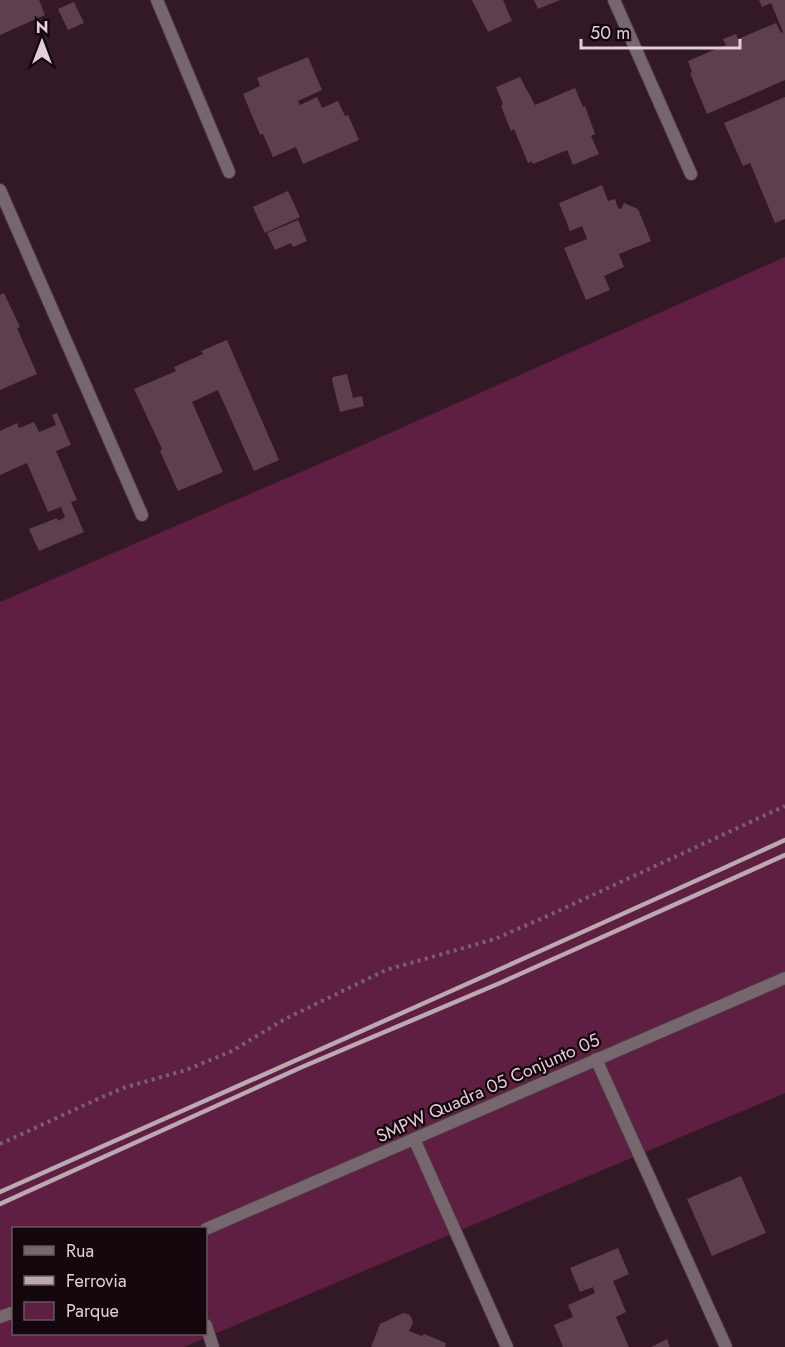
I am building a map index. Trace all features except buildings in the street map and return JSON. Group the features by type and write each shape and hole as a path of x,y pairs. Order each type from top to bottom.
{"street":[{"path":"157,0 230,172"},
{"path":"614,0 691,174"},
{"path":"0,190 142,515"},
{"name":"SMPW Quadra 05 Conjunto 05","path":"207,1229 414,1141 596,1059 785,978"},
{"path":"596,1059 726,1347"},
{"path":"414,1141 507,1347"},
{"path":"207,1328 213,1347"}],"path":[{"path":"0,1144 123,1088 186,1070 232,1051 285,1019 386,969 495,939 785,806"}],"green space":[{"path":"785,257 785,1093 184,1347 0,1347 0,602 347,452"}],"railway":[{"path":"0,1192 785,840"},
{"path":"0,1204 302,1067 500,983 785,855"}]}
